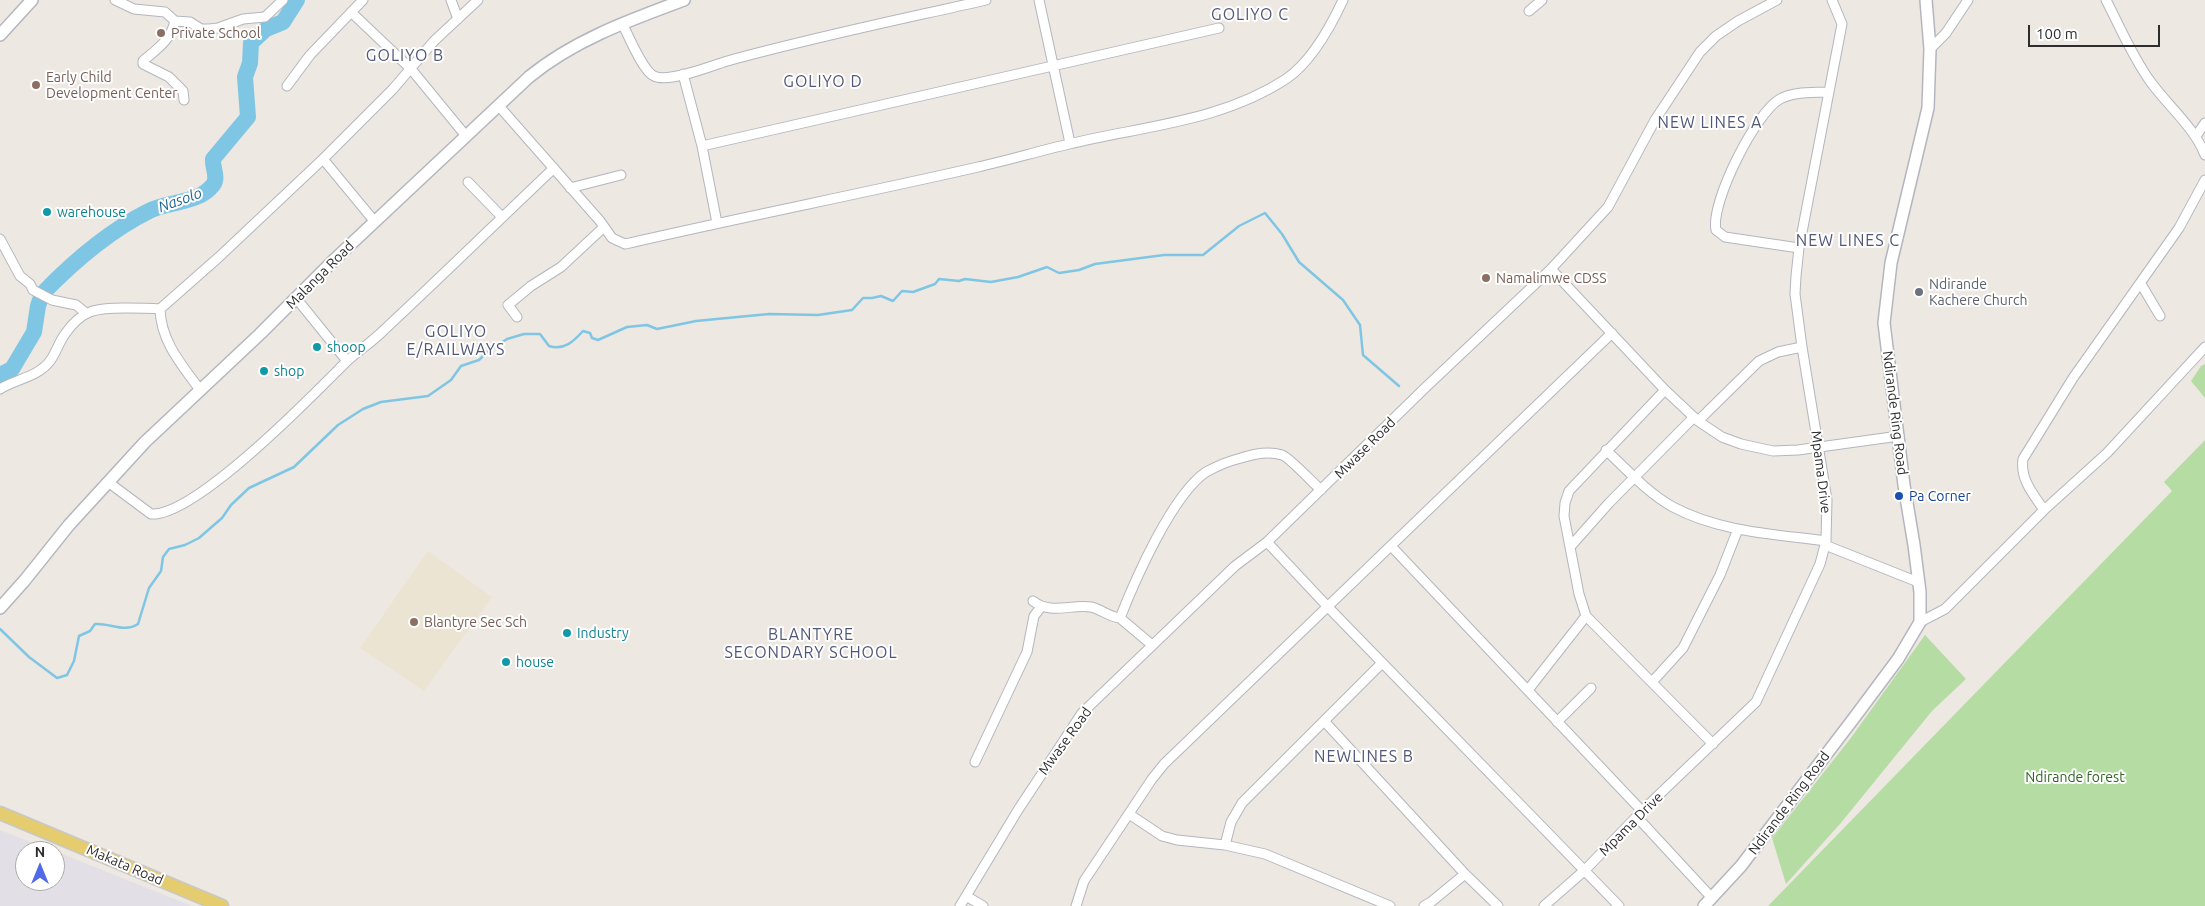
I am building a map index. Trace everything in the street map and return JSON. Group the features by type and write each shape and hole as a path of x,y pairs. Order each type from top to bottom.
{"main road":[{"name":"Makata Road","path":"0,813 222,906"}],"street":[{"path":"0,35 32,0"},
{"path":"115,0 134,9 165,12 176,21 190,22 201,29 218,28 243,19 265,17 283,0"},
{"path":"287,86 310,55 363,0"},
{"path":"451,0 458,19"},
{"path":"0,389 13,381 36,373 50,361 65,333 86,312 103,307 160,309 219,257 323,159 411,69 434,42 478,0"},
{"name":"Malanga Road","path":"0,608 69,525 145,442 498,105 554,57 576,44 684,0"},
{"path":"623,25 647,71 660,78 683,74 779,47 986,0"},
{"path":"1039,0 1070,143"},
{"path":"498,105 554,168 612,238 625,244 979,167 1070,143 1192,119 1232,107 1288,78 1305,61 1328,28 1343,0"},
{"path":"1529,11 1542,0"},
{"name":"Mwase Road","path":"960,906 1018,810 1082,713 1235,566 1268,542 1426,387 1551,269 1608,207 1655,120 1700,52 1716,36 1738,21 1776,0"},
{"name":"Mpama Drive","path":"1544,906 1585,870 1640,814 1748,712 1762,692 1820,564 1825,543 1826,500 1795,294 1799,248 1842,24 1832,0"},
{"name":"Ndirande Ring Road","path":"1708,902 1741,866 1854,718 1898,659 1920,622 1918,582 1899,436 1886,356 1884,322 1891,263 1927,118 1930,49 1926,0"},
{"path":"1930,49 1946,33 1968,0"},
{"path":"2106,0 2143,71 2167,103 2196,136 2205,155"},
{"path":"351,12 411,69 466,136"},
{"path":"176,21 173,31 163,45 143,61 143,64 169,77 183,91 184,100"},
{"path":"702,146 1219,28"},
{"path":"683,74 702,146 717,223"},
{"path":"1799,248 1725,237 1716,230 1714,220 1730,174 1760,119 1771,105 1790,95 1829,92"},
{"path":"2196,136 2205,123"},
{"path":"323,159 375,222"},
{"path":"108,482 151,514 169,511 199,493 235,466 311,398 347,361 382,332 554,168"},
{"path":"570,188 621,175"},
{"path":"2044,510 2022,473 2023,459 2073,378 2179,228 2205,180"},
{"path":"468,182 502,217"},
{"path":"517,317 508,305 531,286 561,267 604,227"},
{"path":"0,239 20,276 30,284 33,290 52,300 76,305 86,312"},
{"path":"1551,269 1665,390 1696,419 1722,436 1755,448 1781,451 1899,436"},
{"path":"2141,284 2160,316"},
{"path":"296,298 347,361"},
{"path":"160,309 160,323 172,351 200,390"},
{"path":"1076,906 1084,881 1164,764 1612,333"},
{"path":"1570,547 1635,477 1766,356 1802,347"},
{"path":"1920,622 1945,609 2044,510 2107,453 2205,347"},
{"path":"1665,390 1606,450 1567,495 1564,516 1579,594 1586,616 1713,744"},
{"path":"1606,450 1635,477 1674,507 1703,520 1738,529 1825,543 1918,582"},
{"path":"1120,618 1139,575 1175,509 1189,489 1205,473 1251,454 1274,453 1284,455 1322,490"},
{"path":"1653,682 1683,648 1716,584 1738,529"},
{"path":"1268,542 1327,606 1619,906"},
{"path":"1391,546 1558,722 1640,814 1708,902"},
{"path":"1033,601 1041,607 1063,609 1096,608 1111,617 1120,618 1152,644"},
{"path":"975,762 1027,652 1034,616 1041,607"},
{"path":"1528,690 1586,616"},
{"path":"1225,845 1231,822 1242,803 1382,663"},
{"path":"1558,722 1591,688"},
{"path":"1325,722 1464,874 1498,906"},
{"path":"1129,814 1162,836 1177,840 1225,845 1265,854 1390,906"},
{"path":"1424,906 1464,874"},
{"path":"966,896 983,906"}],"shaded area":[{"path":"428,551 492,597 424,691 360,648"},
{"path":"0,830 28,841 15,841 15,891 65,891 65,855 192,906 0,906"}],"green space":[{"path":"2205,364 2205,398 2191,381 2201,366"},
{"name":"Ndirande forest","path":"2205,440 2205,906 1768,906 2172,491 2164,482"},
{"path":"1925,635 1966,679 1932,711 1840,824 1786,884 1772,838 1850,739"}],"waterway":[{"name":"Nasolo","path":"43,293 80,258 106,237 134,219 157,208 199,196 213,185 215,182 213,159 248,117 245,77 250,63 251,43 266,29 283,22 297,0"},
{"path":"0,629 29,657 57,678 67,675 74,661 79,636 90,631 95,624 122,628 133,627 138,624 149,588 161,571 163,557 169,549 185,545 199,538 222,518 231,505 249,488 294,467 338,425 363,409 381,402 428,396 451,380 461,366 479,360 487,352 507,339 524,334 540,334 549,346 559,347 568,344 583,331 590,333 592,338 598,340 627,327 647,325 657,329 696,321 769,314 818,315 852,310 863,298 881,296 893,301 902,291 913,292 935,284 939,279 991,282 1018,277 1047,267 1059,273 1079,270 1095,264 1164,255 1203,255 1239,226 1265,213 1282,234 1299,262 1343,300 1360,325 1363,355 1399,386"},
{"path":"0,375 12,369 34,332 41,297"}],"place":[{"name":"Private School","path":"161,33"},
{"name":"Early Child Development Center","path":"36,85"},
{"name":"warehouse","path":"47,212"},
{"name":"Namalimwe CDSS","path":"1486,278"},
{"name":"Ndirande Kachere Church","path":"1919,292"},
{"name":"shoop","path":"317,347"},
{"name":"shop","path":"264,371"},
{"name":"Pa Corner","path":"1899,496"},
{"name":"Blantyre Sec Sch","path":"414,622"},
{"name":"Industry","path":"567,633"},
{"name":"house","path":"506,662"}],"district":[{"name":"GOLIYO C","path":"1250,15"},
{"name":"GOLIYO B","path":"405,56"},
{"name":"GOLIYO D","path":"823,82"},
{"name":"NEW LINES A","path":"1710,123"},
{"name":"NEW LINES C","path":"1848,241"},
{"name":"GOLIYO E/RAILWAYS","path":"456,341"},
{"name":"BLANTYRE SECONDARY SCHOOL","path":"811,644"},
{"name":"NEWLINES B","path":"1364,757"}]}
